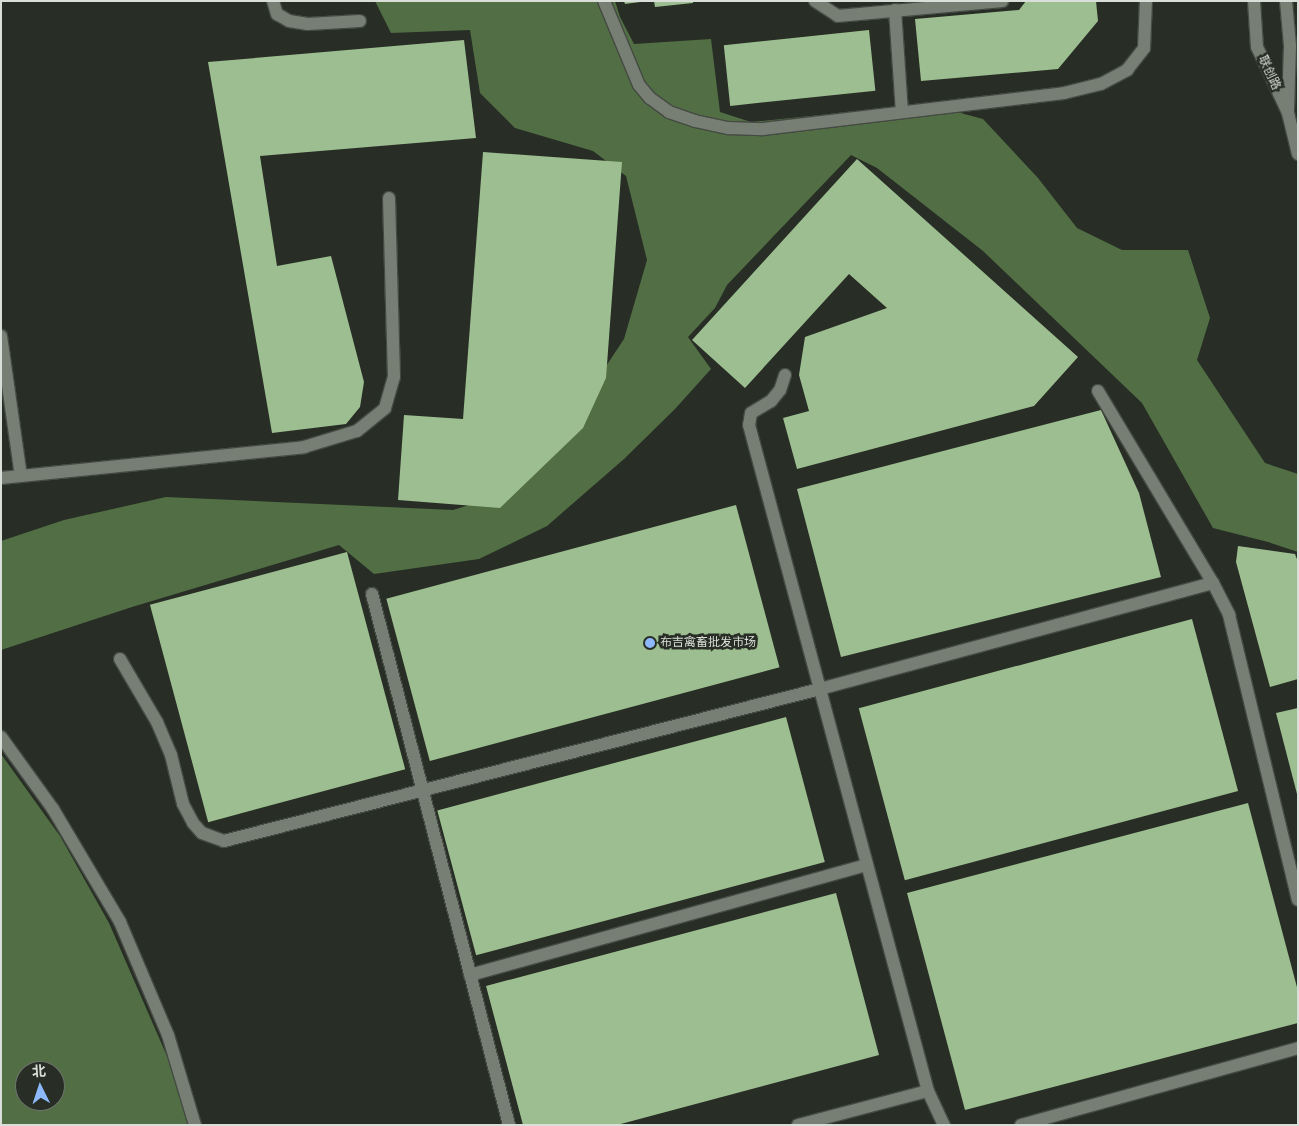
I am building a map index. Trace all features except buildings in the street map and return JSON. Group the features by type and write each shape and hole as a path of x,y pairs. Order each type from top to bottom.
{"street":[{"path":"272,1 277,14 289,21 308,24 360,21"},
{"path":"604,1 639,85 650,98 669,112 695,121 729,128 763,129 1064,93 1101,84 1127,70 1144,48 1146,1"},
{"path":"815,1 838,16 1002,1"},
{"name":"联创路","path":"1254,1 1258,47 1293,112"},
{"name":"联创路","path":"1286,1 1293,112 1298,154"},
{"path":"895,10 902,112"},
{"path":"1,478 304,448 357,431 385,408 394,377 389,198"},
{"path":"1,336 21,476"},
{"path":"784,375 780,390 771,401 751,414 749,425 928,1090 944,1125"},
{"path":"1098,392 1213,583 1229,615 1298,900"},
{"path":"120,659 157,722 171,755 183,804 193,823 202,833 224,841 820,689 1213,583"},
{"path":"372,594 509,1125"},
{"path":"1,737 53,809 120,922 168,1035 195,1125"},
{"path":"470,974 867,865"},
{"path":"1021,1125 1298,1048"},
{"path":"798,1125 928,1090"}],"green space":[{"path":"375,1 615,1 620,17 634,44 711,39 720,112 751,122 927,104 983,119 1038,178 1077,228 1122,250 1188,250 1210,318 1197,360 1265,463 1298,474 1298,552 1213,528 1142,403 983,251 877,168 851,155 727,285 715,308 688,337 711,369 675,409 624,459 547,526 479,559 374,574 339,545 132,607 1,650 1,541 64,520 166,497 453,510 507,493 569,422 624,339 647,260 626,176 593,151 515,128 480,93 470,30 391,33"},
{"path":"1,754 60,836 109,923 197,1125 1,1125"}],"place":[{"name":"布吉禽畜批发市场","path":"650,643"}]}
